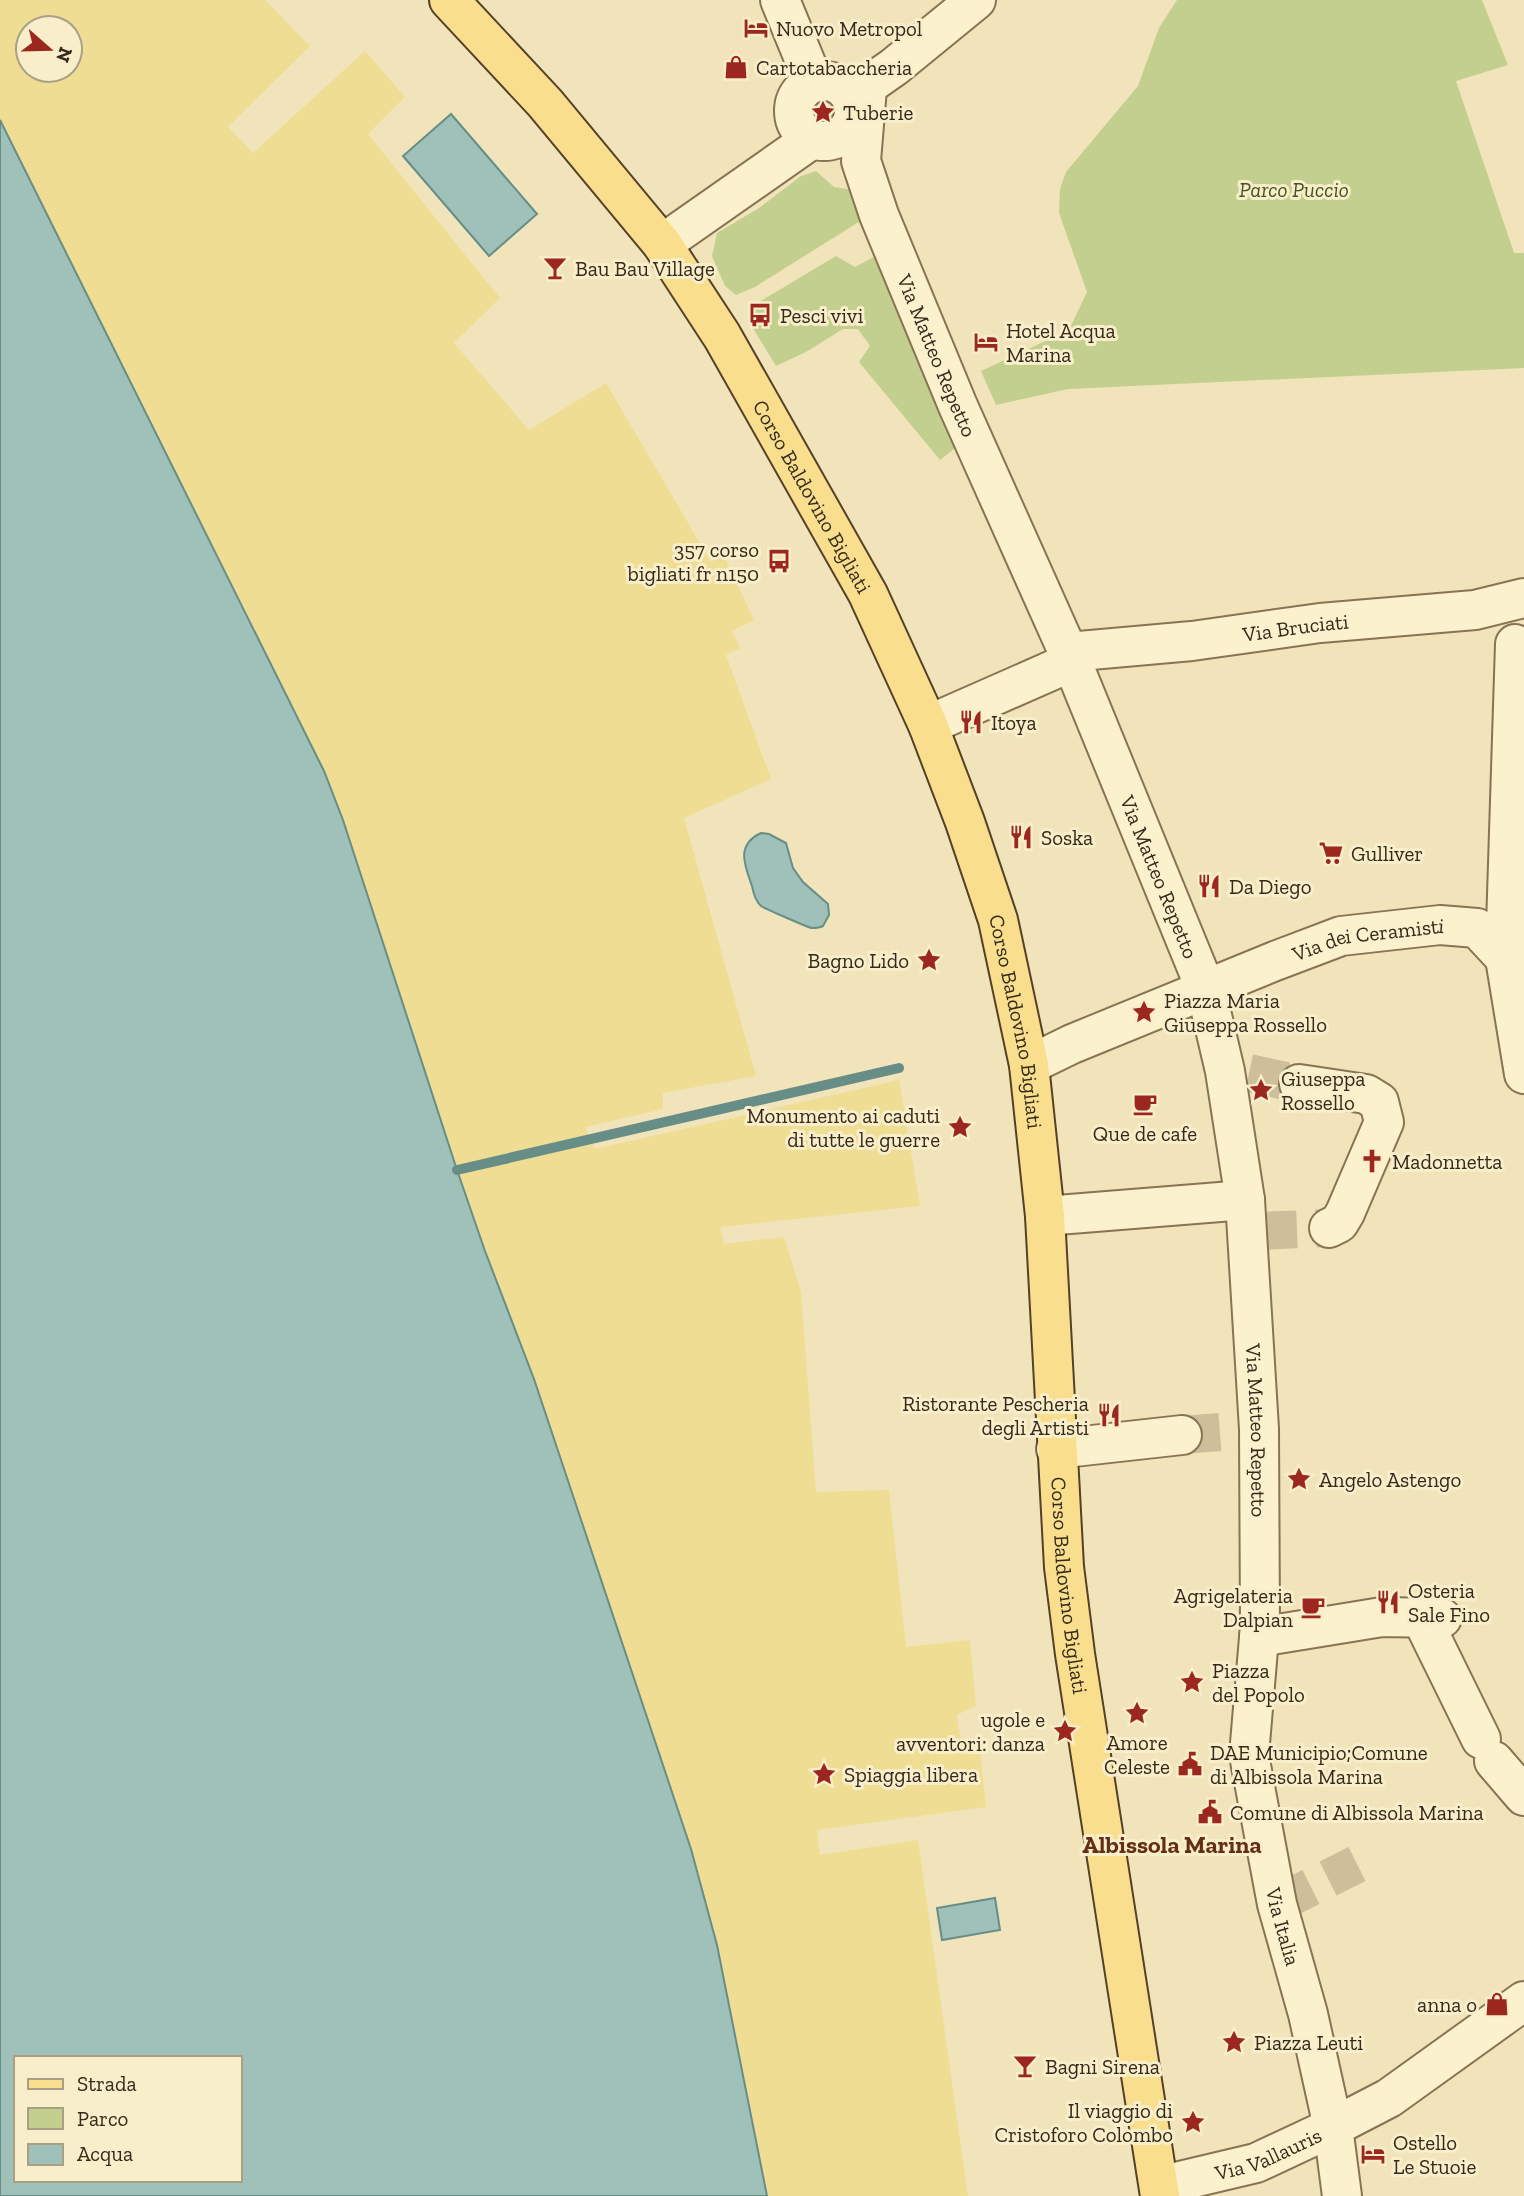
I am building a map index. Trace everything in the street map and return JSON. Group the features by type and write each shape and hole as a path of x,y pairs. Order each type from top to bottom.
{"main road":[{"name":"Corso Baldovino Bigliati","path":"449,0 545,103 662,244 722,336 868,594 928,725 998,920 1029,1065 1045,1216 1064,1567 1075,1654 1159,2191"}],"street":[{"path":"780,0 814,83"},
{"path":"662,244 811,139 833,140 846,132 853,119 853,104 859,93 976,0"},
{"path":"811,139 798,127 793,110 799,93 821,81 835,83 847,91 859,93"},
{"name":"Via Matteo Repetto","path":"859,93 861,161 879,215 958,406 1070,657 1237,1072 1250,1220 1259,1429 1259,1637 1249,1755"},
{"name":"Via Bruciati","path":"928,725 1070,657 1320,623 1475,610 1524,598"},
{"path":"1515,645 1515,961 1524,1074"},
{"name":"Via dei Ceramisti","path":"1206,990 1340,936 1440,925 1477,928 1515,961"},
{"path":"1029,1065 1072,1044 1206,990"},
{"path":"1299,1084 1366,1094 1379,1102 1384,1122 1345,1213 1339,1223 1329,1228"},
{"path":"1045,1216 1250,1220"},
{"path":"1056,1448 1182,1435"},
{"path":"1259,1637 1382,1617 1432,1617 1488,1750 1524,1796"},
{"name":"Via Italia","path":"1249,1755 1301,2017 1333,2127 1342,2196"},
{"name":"Via Vallauris","path":"1159,2191 1256,2163 1389,2098 1524,2001"}],"green space":[{"name":"Parco Puccio","path":"1177,0 1482,0 1508,65 1456,81 1514,253 1524,253 1524,368 1068,389 996,405 981,371 1069,330 1087,292 1059,213 1060,189 1066,172 1138,86 1159,28"},
{"path":"816,171 834,187 862,191 870,215 755,287 736,295 725,286 712,256 717,233 759,208 801,176"},
{"path":"883,252 963,442 940,460 859,362 870,346 858,329 843,329 806,352 776,366 751,325 749,308 836,256 855,267"}],"sand":[{"path":"0,0 265,0 310,46 228,127 253,153 365,51 405,97 368,134 500,298 454,343 529,430 606,383 711,562 724,556 754,620 732,631 740,648 726,655 771,779 684,818 756,1076 663,1093 663,1109 585,1127 595,1149 899,1080 920,1206 720,1227 724,1244 784,1237 801,1291 816,1492 889,1490 906,1647 970,1640 976,1706 957,1715 960,1737 979,1741 986,1807 817,1830 820,1855 918,1840 968,2196 767,2196 717,1945 691,1849 457,1170 343,820 324,771 0,120"}],"water":[{"path":"451,114 537,214 489,256 403,156"},
{"path":"0,120 324,771 343,820 457,1170 534,1379 691,1849 717,1945 767,2196 0,2196"},
{"path":"761,833 786,843 793,868 803,882 828,904 829,915 823,926 809,927 764,908 757,901 744,856 748,844"},
{"path":"995,1898 1000,1930 942,1940 937,1908"}],"waterway":[{"path":"457,1170 899,1068"}],"tunnel":[{"path":"1249,1073 1299,1084"},
{"path":"1259,1231 1329,1228"},
{"path":"1182,1435 1259,1429"},
{"path":"1277,1904 1357,1864"}],"place":[{"name":"Nuovo Metropol","path":"756,28"},
{"name":"Cartotabaccheria","path":"736,67"},
{"name":"Tuberie","path":"823,112"},
{"name":"Bau Bau Village","path":"555,268"},
{"name":"Pesci vivi","path":"760,315"},
{"name":"Hotel Acqua Marina","path":"986,342"},
{"name":"357 corso bigliati fr n150","path":"779,561"},
{"name":"Itoya","path":"971,722"},
{"name":"Soska","path":"1021,837"},
{"name":"Gulliver","path":"1331,853"},
{"name":"Da Diego","path":"1209,886"},
{"name":"Bagno Lido","path":"929,960"},
{"name":"Piazza Maria Giuseppa Rossello","path":"1144,1012"},
{"name":"Giuseppa Rossello","path":"1261,1090"},
{"name":"Que de cafe","path":"1145,1104"},
{"name":"Monumento ai caduti di tutte le guerre","path":"960,1127"},
{"name":"Madonnetta","path":"1372,1161"},
{"name":"Ristorante Pescheria degli Artisti","path":"1109,1415"},
{"name":"Angelo Astengo","path":"1299,1479"},
{"name":"Osteria Sale Fino","path":"1388,1602"},
{"name":"Agrigelateria Dalpian","path":"1313,1607"},
{"name":"Piazza del Popolo","path":"1192,1682"},
{"name":"Amore Celeste","path":"1137,1713"},
{"name":"ugole e avventori: danza","path":"1065,1731"},
{"name":"DAE Municipio;Comune di Albissola Marina","path":"1190,1764"},
{"name":"Spiaggia libera","path":"824,1774"},
{"name":"Comune di Albissola Marina","path":"1210,1812"},
{"name":"anna o","path":"1497,2004"},
{"name":"Piazza Leuti","path":"1234,2042"},
{"name":"Bagni Sirena","path":"1025,2066"},
{"name":"Il viaggio di Cristoforo Colombo","path":"1193,2122"},
{"name":"Ostello Le Stuoie","path":"1373,2154"}],"district":[{"name":"Albissola Marina","path":"1172,1844"}]}
